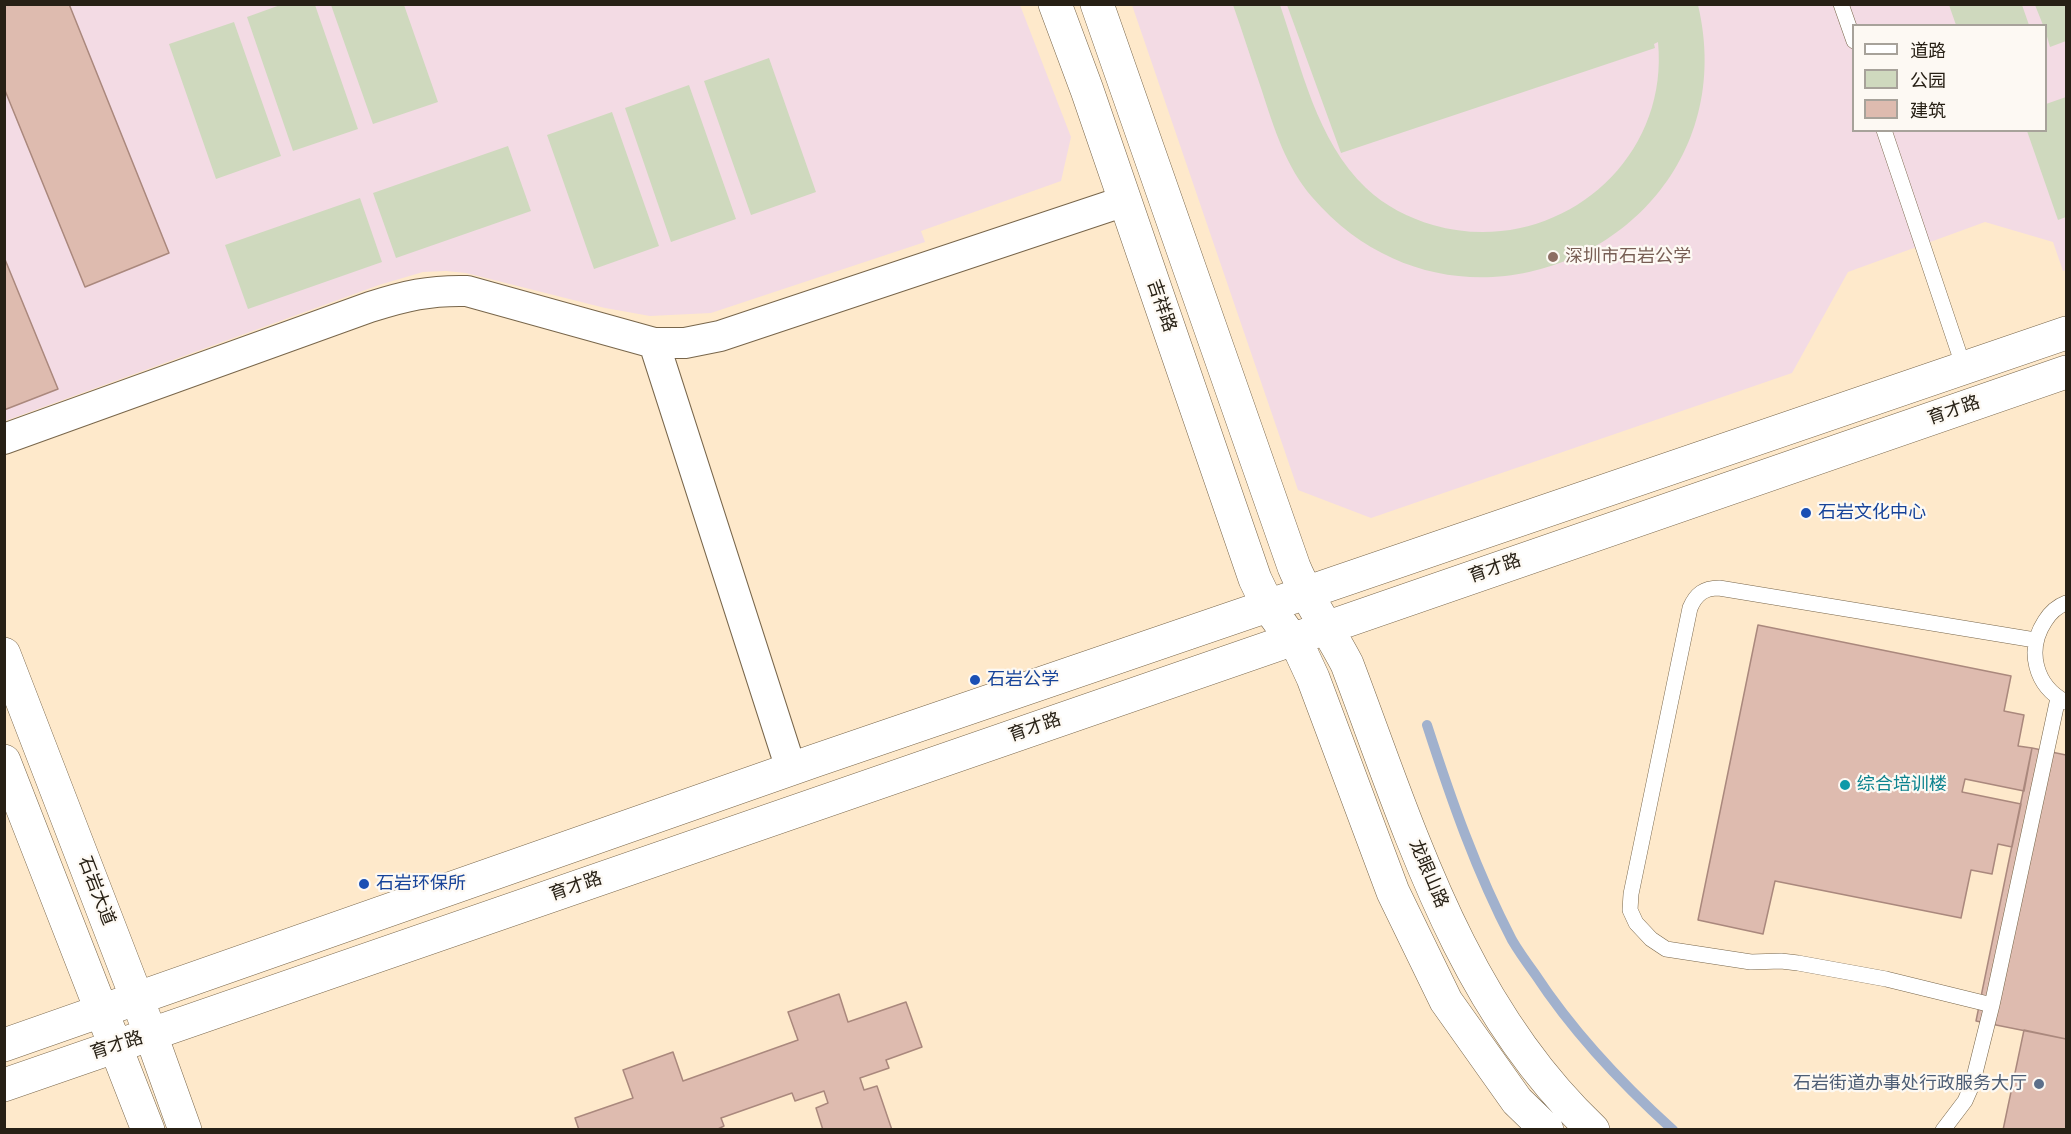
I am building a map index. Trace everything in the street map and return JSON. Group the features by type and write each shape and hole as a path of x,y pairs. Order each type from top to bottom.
{"street":[{"name":"吉祥路","path":"1054,4 1087,90 1240,537 1268,606"},
{"path":"1097,4 1274,513 1305,593"},
{"path":"4,439 408,295 439,290 468,291 654,343 685,343 720,336 1125,201"},
{"name":"育才路","path":"4,1045 791,769 2067,333"},
{"path":"654,343 791,769"},
{"name":"育才路","path":"4,1085 1291,639 2065,378"},
{"name":"龙眼山路","path":"1305,593 1347,664 1424,868 1467,962 1521,1049 1593,1130"},
{"name":"龙眼山路","path":"1268,606 1301,652 1313,678 1393,892 1446,1001 1517,1101 1547,1130"},
{"name":"石岩大道","path":"4,654 151,1035 185,1130"},
{"path":"4,761 148,1130"}],"lane":[{"path":"1841,4 1852,35"},
{"path":"1885,132 1964,368"},
{"path":"1992,1005 1886,980 1798,963 1751,962 1666,949 1651,939 1636,923 1630,910 1631,894 1690,608 1694,599 1701,592 1710,588 1719,588 2036,640"},
{"path":"1943,1130 1965,1101 1972,1085 2062,700 2045,685 2037,669 2034,650 2036,640 2048,616 2065,602"}],"shaded area":[{"path":"5,5 1020,5 1071,137 1061,181 921,231 925,242 711,313 650,316 605,308 466,273 423,272 379,285 5,421"},
{"name":"深圳市石岩公学","path":"1132,5 2066,5 2066,270 2063,271 2053,242 1985,222 1848,272 1792,373 1371,518 1298,490"}],"green space":[{"path":"283,4 315,5 358,129 293,151 247,17"},
{"path":"331,5 404,5 438,102 373,124"},
{"path":"1233,5 1280,5 1304,78 1323,126 1349,169 1366,188 1389,206 1433,225 1477,232 1520,228 1559,215 1594,193 1623,163 1644,128 1657,87 1658,42 1654,44 1655,48 1341,153 1287,5 1698,5 1703,86 1682,156 1640,213 1583,253 1516,275 1444,274 1375,249 1312,197 1295,173 1282,147"},
{"path":"1949,5 2022,5 2029,24 1956,24"},
{"path":"2035,5 2066,5 2066,41 2050,47 2047,24 2043,24"},
{"path":"234,22 281,156 216,179 169,44"},
{"path":"769,58 816,192 751,215 704,81"},
{"path":"689,85 736,219 671,242 625,108"},
{"path":"2066,97 2066,217 2058,220 2027,132 2047,132 2047,104"},
{"path":"612,112 659,246 594,269 547,135"},
{"path":"508,146 531,211 396,258 373,193"},
{"path":"360,198 382,262 248,309 225,245"}],"building":[{"path":"4,4 69,4 169,253 85,287 4,88"},
{"path":"4,257 58,389 4,410"},
{"name":"综合培训楼","path":"1758,625 2011,676 2004,711 2024,715 2018,746 2032,748 2024,791 1965,779 1962,792 2021,804 2012,847 1998,844 1992,874 1971,870 1961,918 1775,881 1763,934 1698,920"},
{"path":"2032,748 2066,755 2066,1039 1976,1021"},
{"path":"839,994 848,1022 906,1002 922,1047 886,1060 889,1068 860,1078 864,1090 877,1086 892,1130 823,1130 816,1108 828,1103 824,1091 795,1101 792,1093 721,1118 724,1126 716,1130 579,1130 575,1118 633,1098 623,1070 673,1052 683,1081 798,1040 788,1012"},
{"name":"石岩街道办事处行政服务大厅","path":"2024,1030 2066,1039 2066,1130 2003,1130"}],"waterway":[{"path":"1427,725 1476,861 1515,944 1565,1016 1617,1075 1673,1130"}],"place":[{"name":"深圳市石岩公学","path":"1553,257"},
{"name":"石岩文化中心","path":"1806,513"},
{"name":"石岩公学","path":"975,680"},
{"name":"综合培训楼","path":"1845,785"},
{"name":"石岩环保所","path":"364,884"},
{"name":"石岩街道办事处行政服务大厅","path":"2039,1084"}]}
